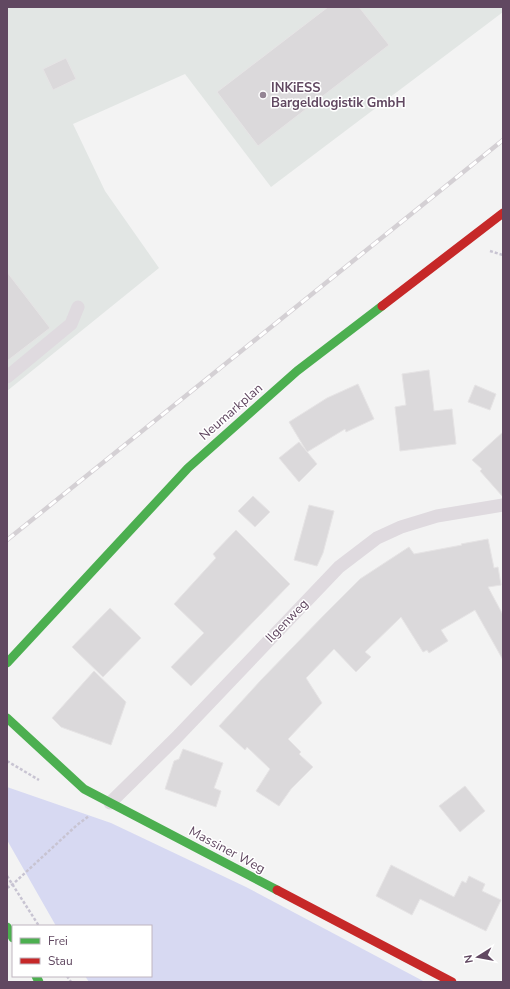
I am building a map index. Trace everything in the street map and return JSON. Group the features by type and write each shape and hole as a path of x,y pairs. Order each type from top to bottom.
{"street":[{"name":"Neumarkplan","path":"7,663 194,462 297,371 503,213"},
{"name":"Massiner Weg","path":"7,718 84,788 452,982"}],"lane":[{"path":"7,377 71,324 78,307"},
{"name":"Ilgenweg","path":"110,803 176,738 339,567 377,538 401,527 438,516 503,505"}],"path":[{"path":"489,251 503,256"},
{"path":"7,888 77,825 110,803"},
{"path":"7,876 38,925"}],"shaded area":[{"path":"7,7 503,7 503,12 271,187 185,74 73,124 105,191 159,268 7,391"},
{"path":"7,787 111,823 246,887 425,982 89,982 86,977 152,977 152,925 55,925 7,840"}],"building":[{"path":"328,7 359,7 389,45 258,146 217,92"},
{"path":"66,58 76,79 53,90 43,69"},
{"path":"7,272 50,328 7,361"},
{"path":"429,370 434,411 452,409 456,444 400,451 395,407 406,405 402,374"},
{"path":"358,384 374,419 346,432 345,429 307,452 289,422 327,398"},
{"path":"475,385 496,394 490,410 468,402"},
{"path":"503,432 503,497 480,471 482,469 472,460"},
{"path":"299,442 317,464 299,482 279,458"},
{"path":"253,496 270,512 255,527 238,511"},
{"path":"309,505 334,511 323,553 317,566 294,560"},
{"path":"236,530 290,584 191,686 171,667 204,633 174,604 216,558 213,554"},
{"path":"488,539 494,568 498,567 501,585 488,587 503,615 503,660 475,610 441,630 448,641 429,653 427,650 423,652 401,617 365,652 371,657 356,672 334,649 306,678 322,703 288,739 301,752 299,754 313,767 291,789 279,806 256,791 270,769 247,747 245,750 219,726 261,680 360,579 409,547 414,554"},
{"path":"110,608 141,638 103,677 72,647"},
{"path":"94,671 126,702 111,745 61,727 52,718"},
{"path":"183,749 223,763 214,788 221,791 216,807 165,789 174,761 179,759"},
{"path":"465,786 485,811 460,832 439,806"},
{"path":"391,865 454,897 462,881 466,883 469,876 485,884 482,891 501,900 486,931 420,899 412,915 376,896"}],"railway":[{"path":"7,540 503,140"}],"traffic: fast":[{"path":"7,663 188,468 297,371 382,306"},
{"path":"7,718 84,789 277,890"},
{"path":"7,927 12,936"},
{"path":"36,977 39,982"}],"traffic: jam":[{"path":"382,306 503,213"},
{"path":"277,890 452,982"}],"place":[{"name":"INKiESS Bargeldlogistik GmbH","path":"263,95"}]}
